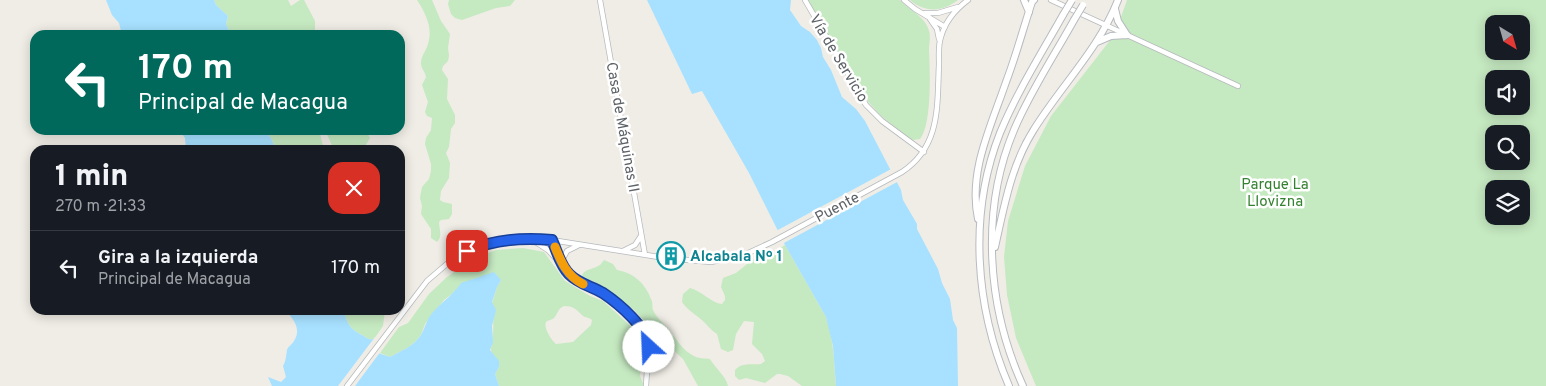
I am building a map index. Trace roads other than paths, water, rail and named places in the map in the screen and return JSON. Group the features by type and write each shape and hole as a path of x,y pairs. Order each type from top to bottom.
{"main road":[{"path":"1024,0 1029,12"},
{"path":"980,227 976,205 976,189 982,153 1034,0"},
{"path":"1009,386 996,352 984,306 980,227 986,182 1000,133 1024,84 1072,0"},
{"path":"1023,386 1002,327 995,292 993,214 1002,165 1007,149 1025,108 1084,2"},
{"path":"993,258 1010,183 1028,140 1094,44 1106,25 1116,3"},
{"path":"1094,44 1105,38 1127,35 1118,21 1116,3"}],"street":[{"name":"Casa de Máquinas II","path":"600,0 645,255"},
{"name":"Vía de Servicio","path":"805,0 866,105 882,121 924,152"},
{"path":"904,0 945,26"},
{"path":"1051,0 1238,86"},
{"path":"924,152 934,125 940,43 945,26 952,15 966,1"},
{"path":"921,12 938,14 948,12 966,1"},
{"path":"928,16 937,29 940,43"},
{"name":"Puente","path":"676,259 703,262 744,255 772,242 902,172 924,152"},
{"path":"621,251 635,245 641,232"},
{"path":"405,309 427,281 448,263 467,251 488,243 527,238 552,240 665,258"},
{"path":"527,238 544,247 579,282 602,293 615,303 646,333 649,341 646,386"},
{"path":"552,240 565,270"},
{"path":"561,262 567,251 572,247 581,245"},
{"path":"347,386 400,315"}],"water":[{"path":"106,0 214,0 216,5 228,16 226,24 229,30 121,30 119,23 112,15"},
{"path":"647,0 791,0 790,10 801,26 817,40 842,97 856,109 865,121 901,190 903,200 917,224 917,229 938,269 950,299 953,320 957,328 958,386 836,386 833,346 826,317 785,245 749,173 702,91 692,94"},
{"path":"183,135 269,135 274,145 186,145"},
{"path":"494,272 501,280 492,302 496,310 492,326 493,342 490,350 499,361 499,367 495,374 499,386 272,386 268,377 281,382 286,377 283,366 288,349 296,337 297,328 289,315 346,315 352,328 370,339 374,339 378,353 390,357 407,348 418,339 428,319 437,307 461,283"}],"tunnel":[{"path":"665,258 676,259"}],"place":[{"name":"Alcabala Nº 1","path":"671,256"}],"park label":[{"name":"Parque La Llovizna","path":"1275,192"}]}
